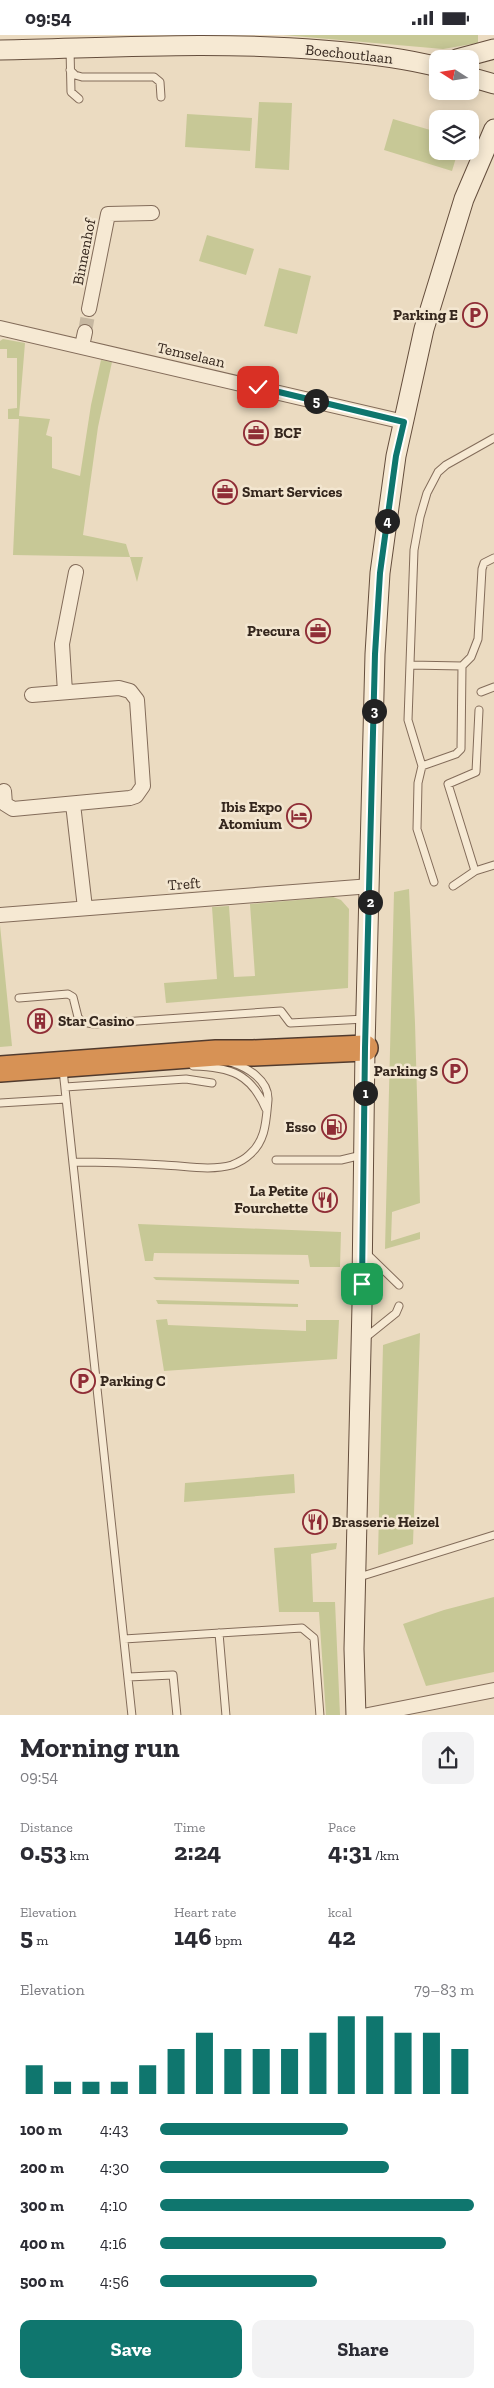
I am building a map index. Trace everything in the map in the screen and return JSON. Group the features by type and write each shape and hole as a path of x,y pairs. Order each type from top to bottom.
{"highway":[{"path":"0,1069 64,1075 189,1061 365,1048"}],"main road":[{"name":"Boechoutlaan","path":"0,50 161,45 253,46 343,52 429,64"},
{"path":"479,53 494,49"},
{"path":"479,80 494,84"},
{"path":"362,1285 365,1048 371,886 375,654 380,573 396,456 424,329 466,191 494,129"},
{"path":"356,1715 355,1579 362,1305"}],"street":[{"name":"Binnenhof","path":"89,309 108,214 152,213"},
{"name":"Temselaan","path":"0,328 404,422"},
{"path":"82,346 85,332"},
{"path":"66,693 62,640 76,572"},
{"path":"4,791 5,804 10,809 130,798 140,791 144,781 134,695 125,689 119,688 32,695"},
{"path":"73,804 85,908"},
{"name":"Treft","path":"0,915 371,886"},
{"path":"363,1715 494,1690"}],"lane":[{"path":"70,49 71,92 79,99"},
{"path":"70,70 75,75 82,77 154,77 160,82 160,97"},
{"path":"434,882 417,829 418,783 422,766 408,720 414,550 427,493 438,472 446,465 494,438"},
{"path":"422,766 456,755 461,749 462,666 471,657 478,639 482,569 484,563 494,557"},
{"path":"410,665 462,666"},
{"path":"481,692 494,687"},
{"path":"476,871 448,784 476,772 479,711"},
{"path":"453,886 476,871 494,865"},
{"path":"19,997 68,994 73,997 78,1017 82,1022 94,1024 281,1011 290,1023 366,1019"},
{"path":"73,1162 114,1161 211,1168 233,1165 248,1156 259,1145 266,1122 268,1095 264,1084 257,1077 234,1064 189,1061"},
{"path":"189,1061 238,1075 256,1088 267,1112"},
{"path":"132,1715 64,1075 186,1079 212,1083"},
{"path":"0,1103 66,1099"},
{"path":"276,1160 341,1159 365,1155"},
{"path":"363,1251 399,1285"},
{"path":"361,1341 396,1313 399,1306"},
{"path":"355,1579 494,1535"},
{"path":"124,1639 302,1628 314,1638 320,1715"},
{"path":"219,1633 226,1715"},
{"path":"128,1677 173,1675 177,1714"}],"green space":[{"path":"283,35 478,35 478,43 443,49"},
{"path":"259,102 292,103 289,170 255,168"},
{"path":"187,114 252,118 250,151 185,147"},
{"path":"393,119 429,130 429,160 455,160 452,171 384,150"},
{"path":"207,235 254,249 246,275 199,261"},
{"path":"279,268 311,276 297,334 264,326"},
{"path":"3,339 25,343 19,416 50,419 46,435 52,437 52,468 80,476 91,405 101,360 112,362 98,427 83,535 126,544 130,557 13,555 19,419 8,419 8,409 17,408 17,358 7,358 7,349 0,349 0,341"},
{"path":"130,557 143,557 137,582"},
{"path":"409,889 420,1203 392,1212 391,1241 420,1232 420,1239 385,1249 394,892"},
{"path":"333,897 341,900 349,909 348,988 166,1003 164,983 217,979 212,907 229,906 234,977 255,976 250,904"},
{"path":"0,925 12,1046 0,1047"},
{"path":"138,1224 341,1232 340,1267 310,1267 308,1255 154,1253 153,1261 145,1261"},
{"path":"153,1277 299,1280 299,1284 156,1280"},
{"path":"156,1300 298,1304 298,1307 158,1304"},
{"path":"167,1319 168,1325 306,1331 306,1320 339,1320 337,1359 164,1371 156,1320"},
{"path":"420,1333 413,1544 378,1555 383,1345"},
{"path":"294,1474 295,1493 184,1502 185,1483"},
{"path":"337,1543 336,1549 311,1554 313,1602 335,1602 340,1715 326,1715 319,1612 279,1612 274,1548"},
{"path":"494,1597 494,1672 426,1686 403,1624 444,1610"}],"tunnel":[{"path":"85,332 89,309"}],"place":[{"name":"Parking E","path":"475,315"},
{"name":"BCF","path":"256,433"},
{"name":"Smart Services","path":"225,492"},
{"name":"Precura","path":"318,631"},
{"name":"Ibis Expo Atomium","path":"299,816"},
{"name":"Star Casino","path":"40,1021"},
{"name":"Parking S","path":"455,1071"},
{"name":"Esso","path":"334,1127"},
{"name":"La Petite Fourchette","path":"325,1200"},
{"name":"Parking C","path":"83,1381"},
{"name":"Brasserie Heizel","path":"315,1522"}],"route":[{"path":"258,387 404,422 396,456 380,573 375,654 371,886 365,1048 362,1284"}]}
